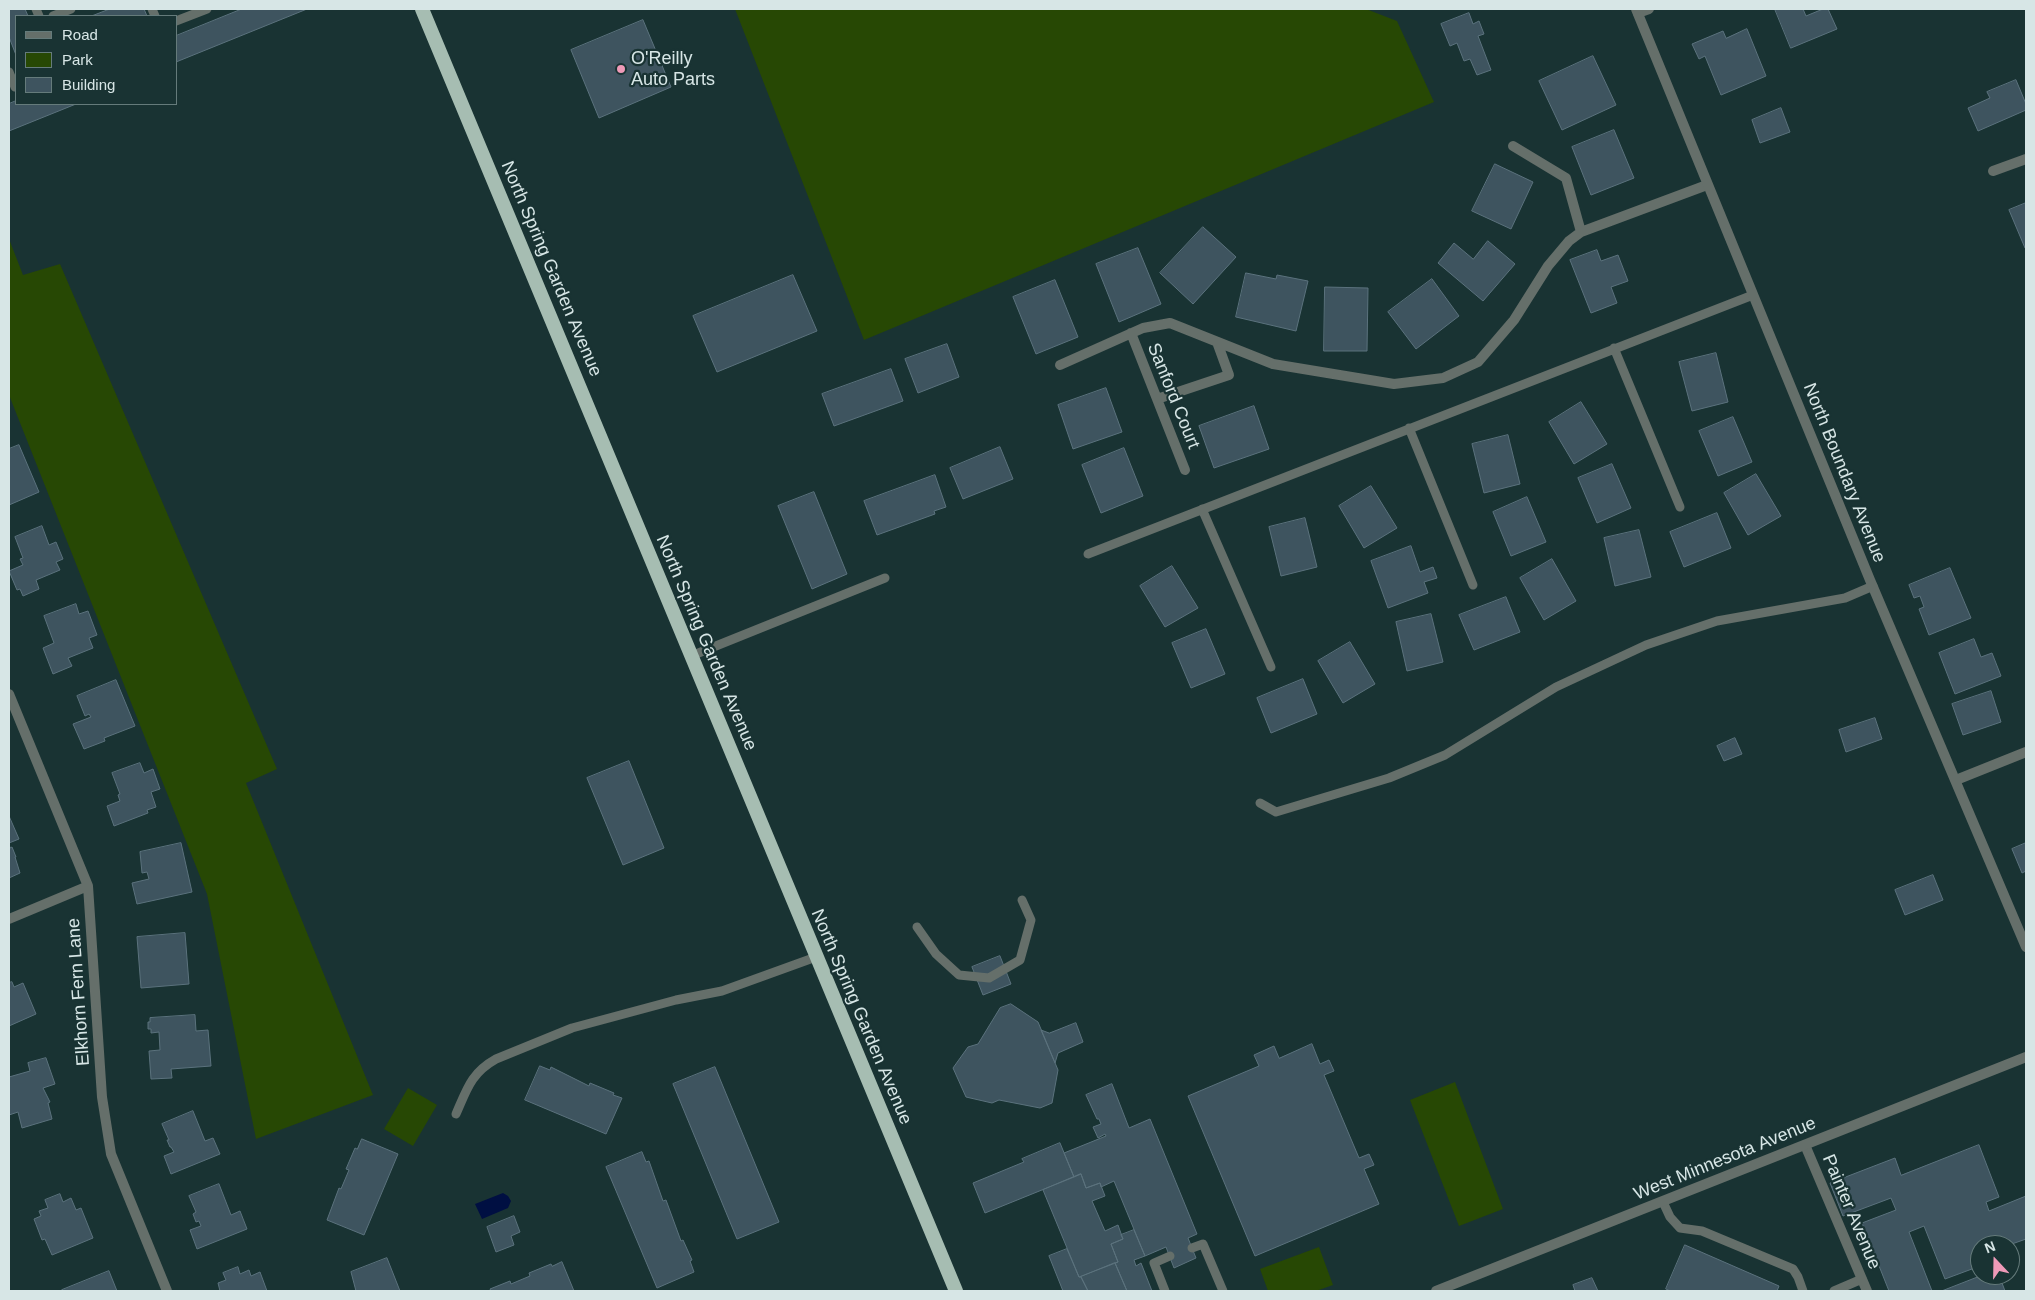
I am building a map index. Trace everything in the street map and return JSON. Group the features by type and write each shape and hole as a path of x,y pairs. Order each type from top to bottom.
{"highway":[{"name":"North Spring Garden Avenue","path":"422,9 956,1291"}],"street":[{"path":"1637,11 1649,9"},
{"name":"North Boundary Avenue","path":"1637,11 1873,586 2026,947"},
{"path":"1513,146 1566,178 1581,232"},
{"path":"1993,171 2026,158"},
{"path":"1060,365 1143,328 1170,323 1273,364 1394,384 1442,378 1478,362 1514,320 1548,266 1569,241 1581,232 1707,185"},
{"name":"Sanford Court","path":"1131,333 1185,470"},
{"path":"1157,399 1229,375 1217,342"},
{"name":"Elkhorn Fern Lane","path":"9,694 88,886 102,1097 110,1154 167,1291"},
{"path":"1956,780 2026,752"},
{"path":"9,919 88,886"},
{"name":"West Minnesota Avenue","path":"1436,1291 2026,1057"},
{"name":"Painter Avenue","path":"1805,1145 1867,1291"}],"lane":[{"path":"56,15 71,9"},
{"path":"178,20 206,9"},
{"path":"9,72 13,88"},
{"path":"1088,554 1753,295"},
{"path":"1614,348 1680,507"},
{"path":"1409,428 1473,585"},
{"path":"1202,509 1270,667"},
{"path":"691,656 885,578"},
{"path":"1260,803 1276,812 1389,778 1445,755 1556,686 1646,645 1718,621 1845,598 1873,586"},
{"path":"917,927 936,954 959,975 989,978 1020,960 1031,920 1022,900"},
{"path":"456,1114 478,1070 496,1058 572,1028 676,1000 722,991 816,958"},
{"path":"1663,1202 1670,1217 1680,1228 1702,1231 1793,1269 1803,1291"},
{"path":"1192,1248 1203,1244 1224,1291"},
{"path":"1166,1291 1154,1263 1170,1256"},
{"path":"1834,1291 1862,1280"}],"green space":[{"path":"735,9 1366,9 1397,21 1434,102 864,340"},
{"path":"9,239 23,275 60,264 277,769 246,783 373,1095 256,1139 207,894 9,395"},
{"path":"1455,1082 1503,1209 1459,1226 1410,1100"},
{"path":"408,1088 437,1105 413,1146 384,1129"},
{"path":"1319,1247 1333,1285 1316,1291 1268,1291 1260,1269"}],"shaded area":[{"path":"503,1193 511,1201 508,1208 482,1219 475,1204"}],"building":[{"path":"9,9 25,9 28,15 15,15 15,52 9,37"},
{"path":"110,9 144,9 147,15 95,15"},
{"path":"242,9 307,9 178,61 178,35"},
{"path":"1775,9 1803,9 1806,16 1823,9 1828,9 1837,29 1791,48"},
{"path":"1469,13 1473,24 1479,21 1484,34 1478,36 1491,70 1477,75 1470,59 1464,61 1457,43 1450,46 1441,24"},
{"name":"O'Reilly Auto Parts","path":"643,20 671,87 599,118 571,50"},
{"path":"1747,29 1766,76 1721,95 1705,56 1699,59 1692,44 1723,31 1726,38"},
{"path":"1593,56 1616,105 1562,130 1539,81"},
{"path":"2016,80 2026,104 2026,110 1978,131 1968,108 1990,98 1987,92"},
{"path":"15,101 15,105 74,105 9,131 9,104"},
{"path":"1781,108 1790,132 1760,143 1752,120"},
{"path":"1614,130 1634,178 1591,195 1572,147"},
{"path":"1495,164 1533,182 1511,229 1472,211"},
{"path":"2026,203 2026,248 2025,248 2009,210"},
{"path":"1203,227 1236,257 1193,304 1160,273"},
{"path":"1488,241 1515,264 1483,301 1438,263 1454,243 1473,259"},
{"path":"1138,248 1161,304 1119,322 1096,264"},
{"path":"1597,250 1601,261 1618,255 1628,281 1611,287 1617,303 1591,313 1570,260"},
{"path":"1246,273 1276,279 1277,275 1308,281 1296,331 1236,317"},
{"path":"793,275 817,331 717,372 693,316"},
{"path":"1432,279 1459,316 1416,349 1388,312"},
{"path":"1055,280 1078,337 1036,354 1013,297"},
{"path":"1325,287 1368,288 1367,351 1324,351"},
{"path":"947,344 959,377 918,393 905,359"},
{"path":"1716,353 1728,402 1692,411 1679,362"},
{"path":"891,369 903,401 834,426 822,394"},
{"path":"1106,388 1122,432 1073,449 1058,405"},
{"path":"1581,402 1607,444 1574,464 1549,422"},
{"path":"1254,406 1269,449 1214,468 1199,426"},
{"path":"1733,417 1752,462 1718,476 1699,431"},
{"path":"1508,435 1520,484 1484,493 1472,444"},
{"path":"19,445 39,492 9,505 9,449"},
{"path":"1000,447 1013,479 963,499 950,468"},
{"path":"1124,448 1143,496 1101,513 1082,465"},
{"path":"1612,464 1631,508 1597,523 1578,478"},
{"path":"1756,474 1781,516 1748,535 1724,493"},
{"path":"935,475 946,507 934,511 935,514 877,535 864,501"},
{"path":"1371,486 1397,528 1364,548 1339,506"},
{"path":"814,492 847,574 812,589 778,506"},
{"path":"1527,497 1546,542 1511,556 1493,512"},
{"path":"1717,513 1731,548 1684,567 1670,532"},
{"path":"1305,518 1317,567 1281,576 1269,527"},
{"path":"42,526 49,545 56,542 63,559 56,562 60,570 36,580 39,589 23,596 20,589 17,590 9,571 23,565 20,559 23,558 15,537"},
{"path":"1639,530 1651,577 1615,586 1604,538"},
{"path":"1411,546 1420,572 1433,567 1437,578 1424,582 1428,593 1388,608 1371,561"},
{"path":"1552,559 1576,601 1544,620 1520,578"},
{"path":"1172,566 1198,608 1165,627 1140,586"},
{"path":"1950,568 1971,618 1929,635 1919,609 1924,607 1920,596 1914,598 1909,585"},
{"path":"1506,597 1520,632 1474,650 1459,615"},
{"path":"76,604 79,614 88,611 97,635 89,638 93,648 68,658 72,666 53,674 43,648 54,643 44,616"},
{"path":"1431,614 1443,662 1407,671 1396,622"},
{"path":"1206,629 1225,674 1191,688 1172,643"},
{"path":"1974,639 1981,657 1992,653 2001,676 1955,694 1939,653"},
{"path":"1350,642 1375,684 1343,703 1318,661"},
{"path":"1303,679 1317,714 1271,733 1257,698"},
{"path":"116,680 135,726 104,738 105,741 84,749 73,724 91,717 89,714 85,716 77,696"},
{"path":"1991,691 2001,722 1963,735 1952,704"},
{"path":"1875,718 1882,739 1846,752 1839,730"},
{"path":"1735,738 1742,754 1724,761 1717,746"},
{"path":"629,761 664,848 623,865 587,778"},
{"path":"140,763 144,773 153,769 160,789 151,792 156,807 147,810 148,813 114,826 107,806 120,801 118,795 120,794 112,773"},
{"path":"9,816 19,839 9,843"},
{"path":"9,843 16,857 20,873 9,878"},
{"path":"181,843 192,892 137,904 132,883 149,879 147,872 142,873 140,852"},
{"path":"2026,843 2026,871 2022,873 2012,849"},
{"path":"1933,875 1943,900 1905,915 1895,890"},
{"path":"185,933 189,984 141,988 137,937"},
{"path":"1000,956 1011,984 983,995 972,967"},
{"path":"12,982 14,987 23,983 36,1014 9,1026 9,983"},
{"path":"1011,1004 1038,1022 1058,1070 1052,1103 1040,1108 999,1100 992,1103 966,1097 953,1068 968,1047 978,1044 1000,1008"},
{"path":"195,1015 196,1031 208,1030 211,1066 171,1069 172,1078 151,1079 149,1051 160,1050 159,1032 151,1033 151,1029 148,1029 150,1018"},
{"path":"1076,1023 1083,1042 1058,1053 1055,1063 1041,1030 1049,1033"},
{"path":"1312,1044 1320,1064 1329,1060 1334,1071 1324,1075 1359,1158 1369,1154 1374,1165 1364,1169 1379,1204 1255,1256 1188,1096 1259,1066 1254,1055 1274,1046 1279,1058"},
{"path":"46,1058 55,1084 43,1088 50,1102 48,1103 52,1119 22,1128 18,1112 9,1115 9,1077 30,1071 28,1063"},
{"path":"540,1066 550,1070 551,1067 589,1086 590,1083 622,1098 606,1134 525,1100"},
{"path":"715,1067 779,1222 737,1239 673,1084"},
{"path":"1112,1084 1129,1128 1150,1119 1197,1234 1188,1238 1196,1258 1174,1268 1166,1247 1145,1256 1114,1181 1101,1187 1100,1183 1086,1188 1081,1174 1074,1177 1064,1153 1106,1136 1105,1134 1098,1138 1093,1127 1101,1124 1086,1095"},
{"path":"193,1111 205,1141 213,1138 220,1154 171,1174 164,1156 174,1152 167,1140 169,1140 162,1124"},
{"path":"362,1139 398,1154 364,1235 327,1220 339,1188 341,1189 349,1170 346,1169 355,1148 357,1149"},
{"path":"1060,1143 1074,1177 985,1213 973,1183 1024,1162 1022,1159"},
{"path":"1979,1145 1999,1197 1986,1202 1989,1211 2026,1196 2026,1239 2020,1241 2020,1235 1970,1235 1970,1270 1945,1279 1924,1226 1909,1232 1932,1291 1889,1291 1862,1223 1896,1210 1891,1198 1843,1216 1830,1183 1895,1158 1901,1175"},
{"path":"642,1152 646,1162 649,1161 663,1201 666,1200 681,1241 683,1240 692,1260 690,1261 694,1272 657,1288 606,1167"},
{"path":"1081,1174 1086,1188 1100,1183 1105,1196 1092,1201 1105,1231 1118,1225 1123,1239 1111,1244 1118,1262 1079,1277 1043,1190"},
{"path":"219,1184 231,1215 240,1211 247,1229 197,1249 190,1230 201,1226 199,1221 196,1222 193,1214 196,1212 189,1196"},
{"path":"60,1194 63,1202 71,1198 76,1210 81,1208 93,1238 52,1255 45,1239 42,1240 34,1219 41,1216 39,1211 48,1208 45,1200"},
{"path":"514,1216 520,1232 511,1236 514,1245 496,1252 487,1227"},
{"path":"1134,1230 1145,1256 1134,1260 1136,1266 1141,1263 1152,1291 1127,1291 1115,1263 1118,1262 1111,1244 1123,1239 1121,1235"},
{"path":"1685,1245 1779,1286 1777,1291 1670,1291 1666,1289"},
{"path":"1067,1249 1079,1277 1081,1277 1088,1291 1063,1291 1049,1256"},
{"path":"387,1258 400,1291 356,1291 351,1272"},
{"path":"562,1262 574,1291 491,1291 490,1289 510,1281 511,1284 530,1276 529,1273 551,1264 552,1266"},
{"path":"1115,1263 1127,1291 1088,1291 1081,1277"},
{"path":"238,1267 240,1274 249,1270 251,1276 260,1272 267,1291 220,1291 218,1283 226,1280 223,1273"},
{"path":"109,1271 117,1291 62,1290"},
{"path":"1592,1278 1598,1291 1575,1291 1573,1285"},
{"path":"1970,1280 1970,1285 2003,1285 2005,1291 1942,1291"}],"place":[{"name":"O'Reilly Auto Parts","path":"621,69"}]}
